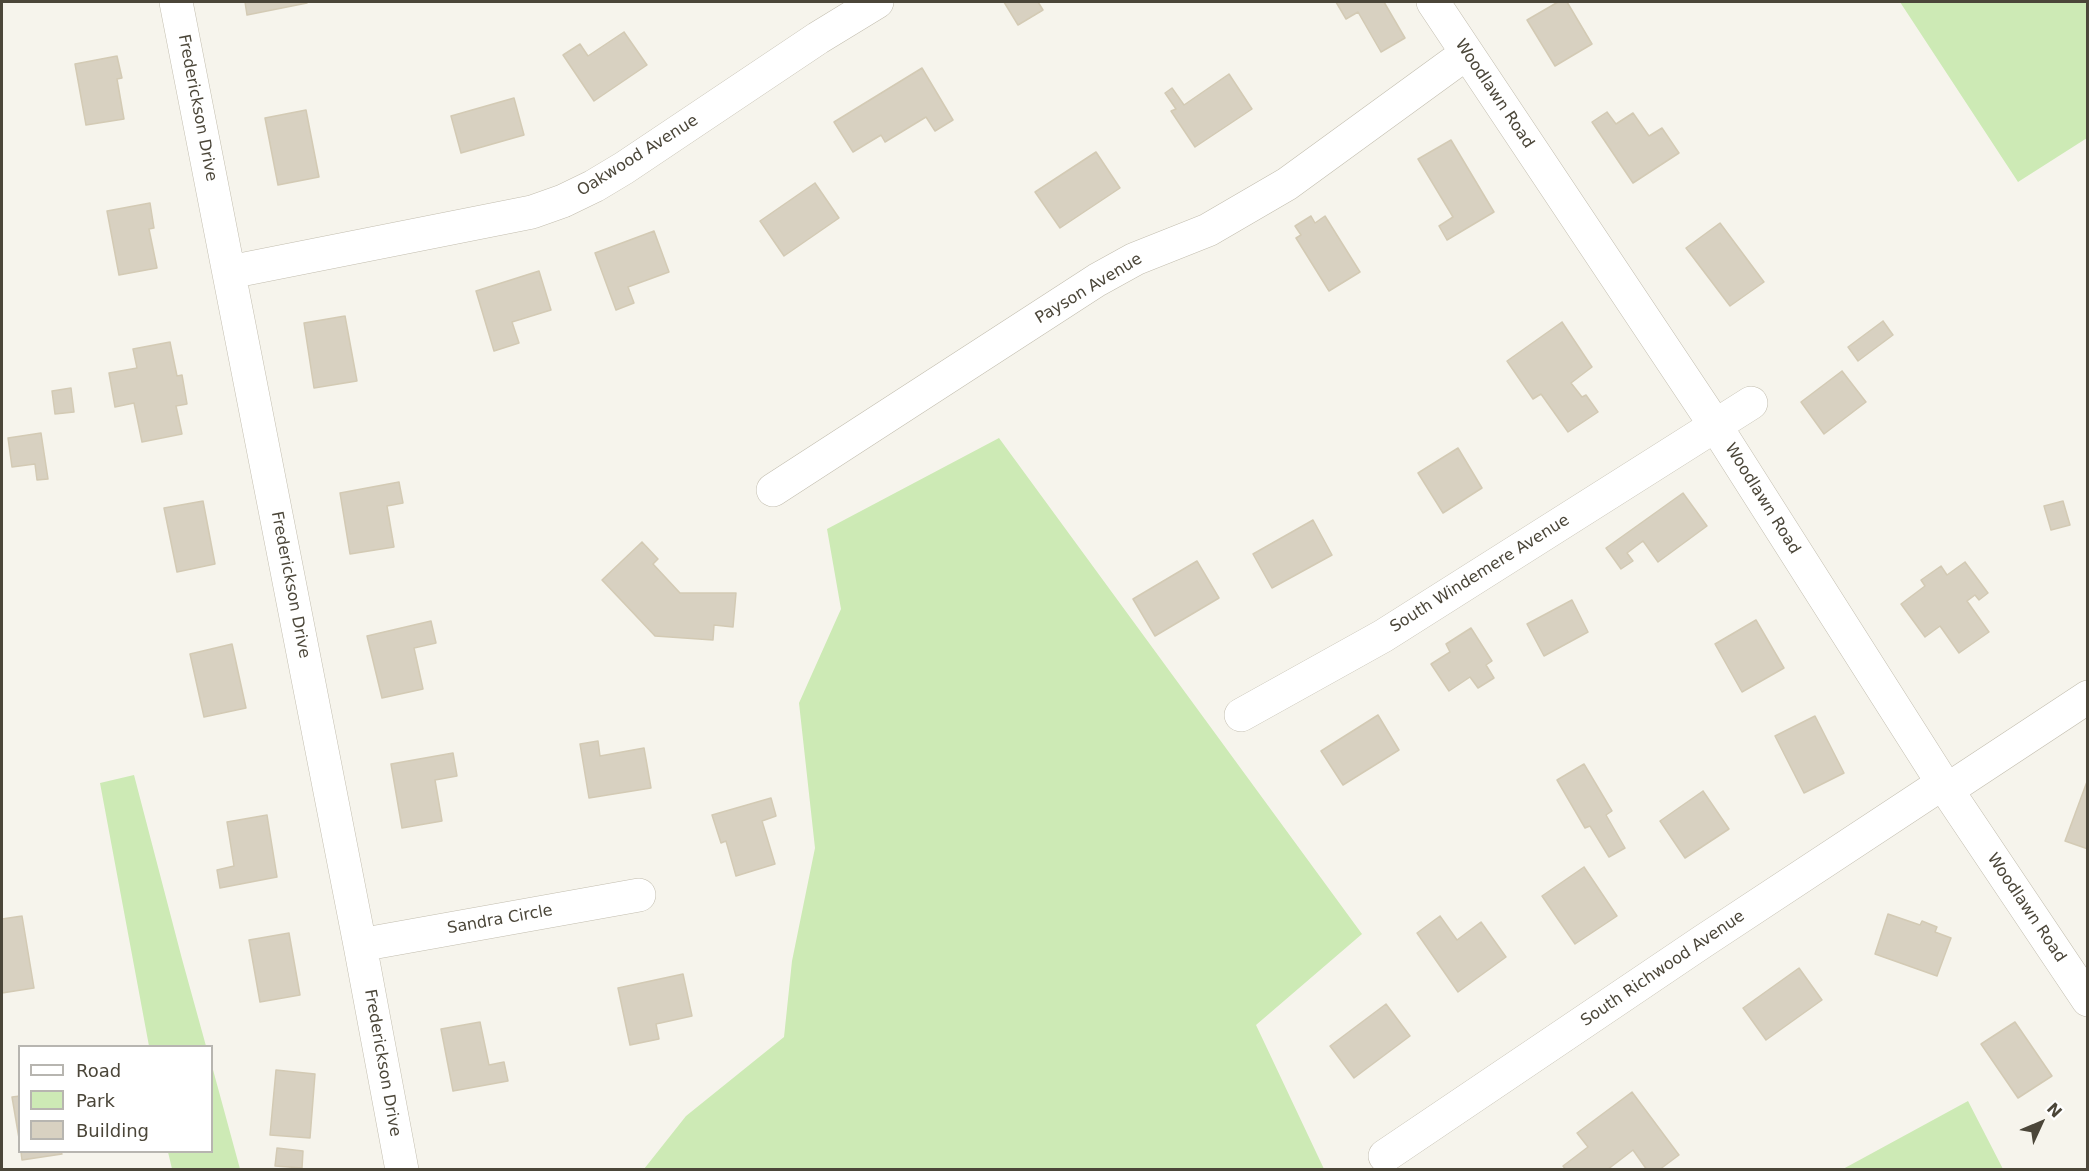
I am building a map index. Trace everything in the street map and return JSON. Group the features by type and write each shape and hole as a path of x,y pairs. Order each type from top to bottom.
{"street":[{"name":"Frederickson Drive","path":"176,2 402,1170"},
{"name":"Oakwood Avenue","path":"230,272 532,212 563,201 624,168 818,38 877,2"},
{"name":"Woodlawn Road","path":"1433,2 1715,425 1945,787 2088,1000"},
{"name":"Payson Avenue","path":"773,490 1097,280 1135,259 1208,230 1287,184 1467,53"},
{"name":"South Windemere Avenue","path":"1241,716 1383,636 1751,403"},
{"name":"South Richwood Avenue","path":"1385,1156 1702,942 2088,697"},
{"name":"Sandra Circle","path":"360,945 639,895"}],"green space":[{"path":"1900,2 2087,2 2087,138 2018,182"},
{"path":"999,438 1362,934 1256,1025 1324,1169 644,1169 686,1116 784,1037 792,961 815,848 799,703 841,609 827,529"},
{"path":"134,775 206,1045 149,1045 100,783"},
{"path":"213,1070 240,1169 172,1169 168,1153 213,1153"},
{"path":"1968,1101 2003,1169 1843,1169"}],"building":[{"path":"245,2 307,2 307,3 247,15"},
{"path":"1004,2 1038,2 1043,10 1018,25"},
{"path":"1336,2 1384,2 1405,38 1381,52 1358,12 1346,19"},
{"path":"1558,2 1567,2 1592,44 1555,66 1527,20"},
{"path":"624,32 647,65 594,101 563,55 580,44 588,56"},
{"path":"117,56 122,78 117,79 124,119 86,125 75,64"},
{"path":"922,68 953,120 935,131 926,117 885,142 881,135 853,152 834,122"},
{"path":"1229,74 1252,109 1195,147 1171,111 1176,109 1165,93 1172,88 1184,105"},
{"path":"514,98 524,135 461,153 451,116"},
{"path":"306,110 319,177 278,185 265,118"},
{"path":"1607,112 1616,124 1633,113 1649,136 1662,128 1679,153 1633,183 1592,122"},
{"path":"1451,140 1494,212 1447,240 1439,226 1453,217 1418,159"},
{"path":"1096,152 1120,188 1060,228 1035,192"},
{"path":"815,183 839,218 784,256 760,221"},
{"path":"150,203 154,228 149,229 157,268 119,275 107,211"},
{"path":"1311,216 1315,223 1325,216 1360,272 1329,291 1296,238 1301,235 1295,226"},
{"path":"1720,223 1764,282 1730,306 1686,248"},
{"path":"654,231 669,272 628,287 634,303 616,310 595,253"},
{"path":"539,271 551,310 512,322 519,343 494,351 476,291"},
{"path":"345,316 357,381 314,388 304,323"},
{"path":"1883,321 1893,335 1858,361 1848,347"},
{"path":"1562,322 1592,367 1571,383 1582,397 1586,395 1598,412 1568,432 1541,394 1533,399 1507,361"},
{"path":"170,342 177,376 182,375 187,404 176,406 182,434 142,442 134,403 115,407 109,373 137,368 133,349"},
{"path":"1842,371 1866,402 1824,434 1801,402"},
{"path":"71,388 74,412 55,414 52,391"},
{"path":"41,433 48,479 37,480 35,464 12,467 8,438"},
{"path":"1458,448 1482,488 1443,513 1418,473"},
{"path":"399,482 403,503 387,506 394,547 350,554 340,493"},
{"path":"1683,493 1707,526 1658,562 1643,541 1627,553 1633,561 1621,569 1606,548"},
{"path":"203,501 215,564 177,572 164,508"},
{"path":"2063,501 2070,525 2051,530 2044,506"},
{"path":"1313,520 1332,555 1272,588 1253,554"},
{"path":"642,542 658,559 653,564 680,593 736,593 733,627 714,625 713,640 655,636 602,580"},
{"path":"1197,561 1219,598 1155,636 1133,599"},
{"path":"1965,562 1988,593 1979,600 1975,595 1967,601 1989,632 1959,653 1940,626 1925,637 1901,604 1925,586 1921,580 1941,566 1947,575"},
{"path":"1572,600 1588,632 1544,656 1527,624"},
{"path":"1756,620 1784,668 1742,692 1715,644"},
{"path":"431,621 436,643 414,648 423,689 382,698 367,636"},
{"path":"1471,628 1492,661 1486,665 1494,678 1478,688 1470,677 1449,691 1431,664 1450,652 1446,644"},
{"path":"232,644 246,708 204,717 190,654"},
{"path":"1378,715 1399,750 1343,785 1321,751"},
{"path":"1815,716 1844,773 1804,793 1775,736"},
{"path":"598,741 600,756 644,748 651,788 589,798 580,744"},
{"path":"453,753 457,776 435,780 442,821 402,828 391,764"},
{"path":"1584,764 1612,811 1606,815 1625,848 1609,857 1590,826 1585,828 1557,780"},
{"path":"2088,779 2088,849 2065,841"},
{"path":"1703,791 1729,829 1685,858 1660,821"},
{"path":"771,798 776,816 762,821 775,864 736,876 726,841 721,843 712,815"},
{"path":"267,815 277,877 220,888 217,870 234,866 227,822"},
{"path":"1584,867 1617,916 1575,944 1542,896"},
{"path":"1888,914 1920,925 1922,921 1937,927 1935,932 1951,938 1937,976 1875,954"},
{"path":"22,916 34,988 2,993 2,919"},
{"path":"1440,916 1457,940 1481,922 1506,957 1458,992 1417,933"},
{"path":"289,933 300,995 260,1002 249,940"},
{"path":"1799,968 1822,1000 1766,1040 1743,1008"},
{"path":"683,974 692,1016 656,1024 659,1039 630,1045 618,988"},
{"path":"1386,1004 1410,1036 1354,1078 1330,1046"},
{"path":"480,1022 489,1065 504,1062 508,1081 453,1091 441,1029"},
{"path":"2015,1022 2052,1076 2018,1098 1981,1044"},
{"path":"276,1070 315,1074 310,1138 270,1135"},
{"path":"1632,1092 1679,1155 1659,1170 1647,1170 1633,1150 1607,1170 1566,1170 1563,1166 1588,1147 1577,1133"},
{"path":"18,1096 18,1132 12,1097"},
{"path":"277,1148 303,1151 302,1168 275,1166"},
{"path":"21,1153 62,1154 22,1160"}]}
